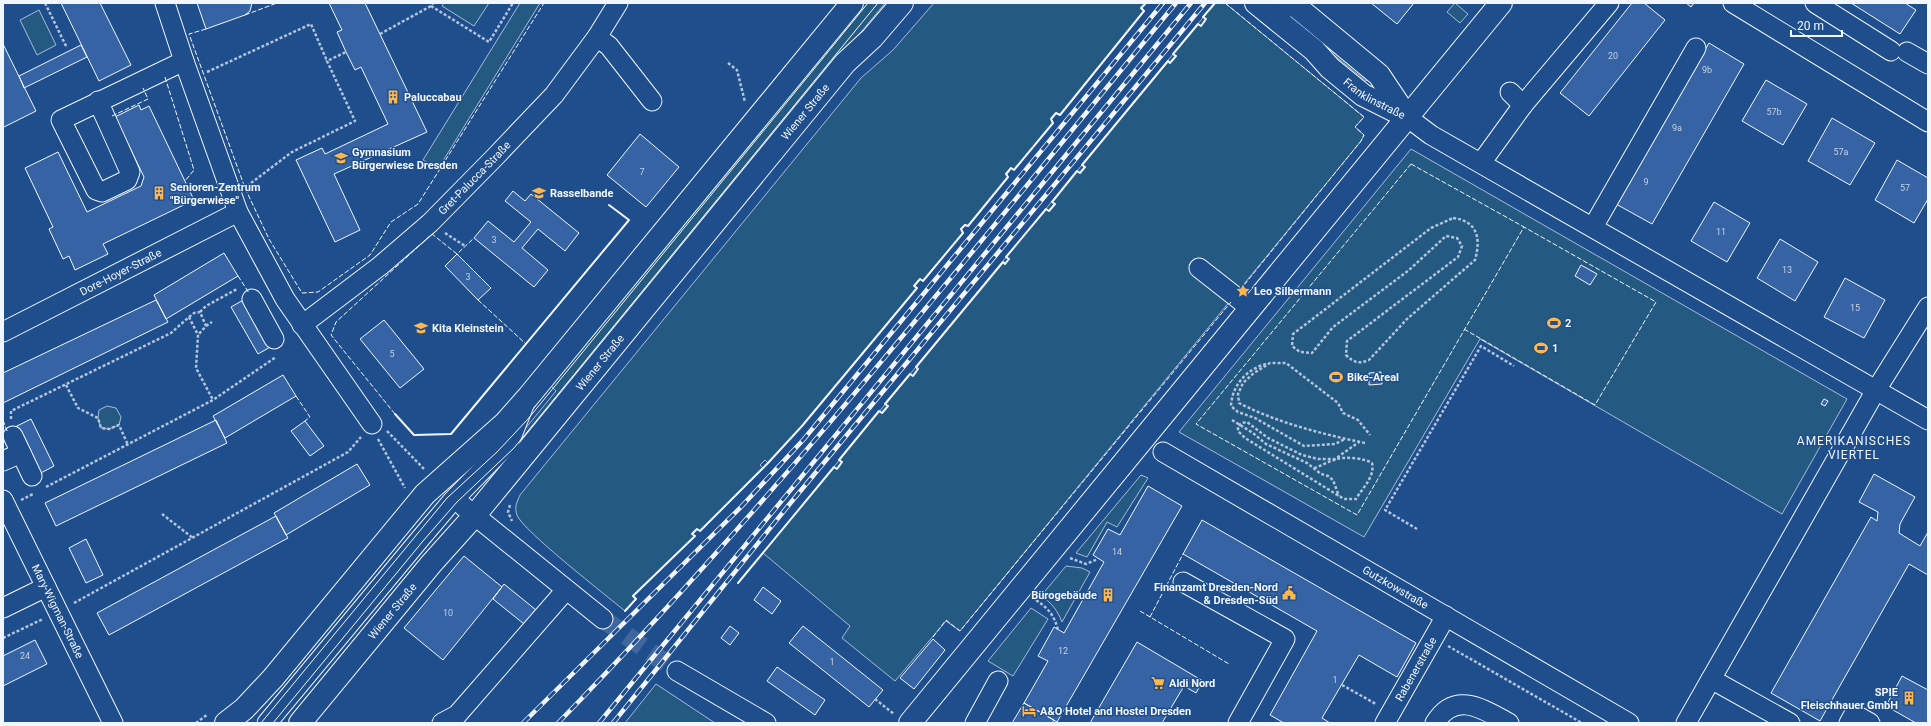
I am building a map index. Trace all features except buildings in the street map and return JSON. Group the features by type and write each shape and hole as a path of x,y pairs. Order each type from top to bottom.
{"main road":[{"path":"226,723 244,709 273,678 416,492 505,423 528,397 852,3"},
{"name":"Wiener Straße","path":"300,723 431,564 475,515 846,63 872,38 902,3"},
{"name":"Franklinstraße","path":"1256,3 1281,13 1330,68 1363,95 1407,117"},
{"name":"Franklinstraße","path":"1292,3 1379,75 1407,117"},
{"path":"903,719 1250,308 1501,3"}],"street":[{"path":"165,3 190,80 238,212 285,299 372,424"},
{"name":"Gret-Palucca-Straße","path":"302,325 380,266 430,223 554,95 596,37 618,3"},
{"path":"1481,163 1516,98 1609,3"},
{"path":"1732,3 1928,122"},
{"path":"1815,3 1899,51 1928,64"},
{"path":"596,37 609,46 652,101"},
{"path":"1593,227 1696,48"},
{"path":"98,101 130,172 128,180 102,192 96,190 61,120 98,101 184,61"},
{"path":"1407,117 1431,134 1928,420"},
{"name":"Dore-Hoyer-Straße","path":"3,332 238,212"},
{"path":"1199,268 1250,308"},
{"path":"278,346 256,306 285,299"},
{"path":"1686,723 1876,390 1928,307"},
{"path":"268,723 386,578 453,500 509,443 528,397"},
{"path":"13,436 36,486"},
{"name":"Gutzkowstraße","path":"1162,452 1629,723"},
{"path":"3,461 21,453"},
{"path":"416,492 453,500 475,515 603,619"},
{"name":"Mary-Wigman-Straße","path":"5,504 113,723"},
{"path":"1183,582 1285,639 1238,723"},
{"path":"3,608 46,588"},
{"path":"442,723 457,715 566,590"},
{"name":"Rabenerstraße","path":"1388,718 1446,616"},
{"path":"677,670 766,723"},
{"path":"1711,679 1790,723"},
{"path":"975,723 998,681"},
{"path":"1435,723 1443,712 1450,708 1466,704 1483,708 1508,723"},
{"path":"1444,723 1450,716 1460,712 1469,712 1488,721"}],"path":[{"path":"45,3 67,48"},
{"path":"380,34 431,6 433,3"},
{"path":"431,6 489,42 513,3"},
{"path":"190,80 311,24 355,121 292,152 245,188 231,193"},
{"path":"327,61 346,52"},
{"path":"728,63 737,70 746,106"},
{"path":"1453,218 1462,219 1470,224 1475,230 1478,238 1476,260 1407,319 1369,360 1361,363 1350,360 1346,355 1345,347 1347,341 1458,257 1462,246 1457,238 1446,236 1409,270 1334,327 1312,353 1300,352 1292,346 1293,334 1431,228 1453,218"},
{"path":"430,223 466,246"},
{"path":"13,436 11,411 170,333 194,313 200,312 206,306 242,286 256,306"},
{"path":"200,312 206,326"},
{"path":"189,317 198,335 196,368 213,400"},
{"path":"198,335 212,322"},
{"path":"5,504 36,486 128,445 213,400 278,346"},
{"path":"1417,529 1385,510 1482,346 1514,366"},
{"path":"1270,363 1243,383 1238,394 1239,403 1278,420 1365,443"},
{"path":"1345,438 1335,444 1304,446 1294,439 1274,431 1254,418 1242,415 1231,406 1232,397 1244,376 1256,367 1270,363 1286,363 1338,404 1343,413 1358,420 1370,435"},
{"path":"66,385 78,408 98,418 101,428 110,429 119,425 128,445"},
{"path":"1232,420 1266,444 1314,468 1333,480 1340,496"},
{"path":"1247,422 1268,438 1302,455 1318,459 1335,459 1361,458 1372,463 1373,475 1356,499 1350,500 1340,496 1244,438 1238,432 1240,425 1247,422"},
{"path":"372,424 389,432 426,471"},
{"path":"372,424 379,442 416,492"},
{"path":"3,638 57,612 348,452 372,424"},
{"path":"1314,468 1326,465 1359,442"},
{"path":"162,514 193,538"},
{"path":"1069,558 1086,564 1098,559"},
{"path":"1035,600 1044,605 1055,617 1058,630"},
{"path":"1434,638 1582,723"},
{"path":"1342,685 1388,718"},
{"path":"875,699 903,719"}],"shaded area":[{"path":"444,3 489,3 474,26 442,6"},
{"path":"520,3 540,3 438,169 423,160"},
{"path":"864,3 885,3 493,480 484,473 511,446 556,391 550,385"},
{"path":"934,3 1146,3 1142,8 1144,11 1060,115 1056,113 1051,119 1053,123 1014,170 1011,168 1007,174 1008,177 968,226 964,225 961,229 963,233 923,281 920,279 915,285 917,288 802,426 768,463 765,460 760,465 763,468 700,531 697,529 692,533 695,536 633,595 636,599 625,611 584,578 522,523 517,515 516,509 520,495 861,78 893,50"},
{"path":"1215,3 1225,3 1364,117 1355,127 1364,135 1361,141 960,631 946,621 895,681 842,638 850,626 763,553"},
{"path":"1455,3 1468,14 1460,23 1447,12"},
{"path":"39,10 56,45 37,55 20,20"},
{"path":"1290,13 1370,77 1366,81 1293,22"},
{"path":"1411,149 1847,399 1782,514 1480,339 1364,537 1179,432"},
{"path":"107,406 116,408 121,417 119,425 109,429 101,428 98,418 99,410"},
{"path":"1141,475 1148,478 1117,527 1107,522 1087,557 1076,553"},
{"path":"1066,566 1082,568 1090,572 1062,622 1054,607 1041,596"},
{"path":"1031,608 1048,619 1013,676 988,661"},
{"path":"656,684 715,723 625,723"}],"tunnel":[{"path":"603,619 677,671"}],"tram line":[{"path":"261,723 447,498 497,452 528,419 868,3"},
{"path":"273,723 457,502 514,448 878,3"}],"railway":[{"path":"523,723 741,507 804,439 1163,3"},
{"path":"558,723 640,637 798,460 950,279 1176,3"},
{"path":"599,723 1191,3"},
{"path":"613,723 788,506 1205,3"}],"fence":[{"path":"245,15 277,3"},
{"path":"206,29 189,34 245,188 269,239 302,293 318,292 370,255 391,222 418,204 544,3"},
{"path":"1225,3 1364,117 1355,127 1364,135 1361,141 1240,290"},
{"path":"165,77 194,170 185,181"},
{"path":"112,116 148,99 143,88"},
{"path":"1411,164 1524,227 1357,515 1196,424 1411,164"},
{"path":"1464,329 1595,405 1656,302 1524,227"},
{"path":"395,414 331,335 336,322 432,234 457,254 474,238"},
{"path":"238,276 249,293"},
{"path":"478,300 526,344"},
{"path":"933,637 946,620 960,631 1231,302"},
{"path":"296,396 310,417 305,421"},
{"path":"3,420 7,431 8,430"},
{"path":"1150,617 1183,554"},
{"path":"1140,611 1229,664"}],"wall":[{"path":"625,611 636,599 633,596 695,536 692,534 697,529 700,531 768,463 802,426 917,288 914,286 920,279 923,281 963,233 961,229 965,225 968,226 1008,177 1006,174 1011,168 1014,170 1053,123 1051,119 1056,113 1060,115 1144,11 1141,8 1146,3"},
{"path":"738,583 834,467 837,469 842,462 839,460 879,411 882,413 888,406 885,404 910,374 913,376 918,369 916,367 1003,262 1005,264 1009,259 1006,257 1046,209 1049,211 1055,204 1052,202 1077,171 1080,173 1085,167 1082,165 1168,61 1170,63 1176,56 1173,54 1198,24 1201,26 1206,19 1203,17 1215,3"},
{"path":"395,414 414,435 451,434 629,220 609,205"}],"place":[{"name":"Paluccabau","path":"393,97"},
{"name":"Gymnasium Bürgerwiese Dresden","path":"341,158"},
{"name":"Senioren-Zentrum \"Bürgerwiese\"","path":"159,193"},
{"name":"Rasselbande","path":"539,193"},
{"name":"Leo Silbermann","path":"1243,291"},
{"name":"2","path":"1554,323"},
{"name":"Kita Kleinstein","path":"421,328"},
{"name":"1","path":"1541,348"},
{"name":"Bike-Areal","path":"1336,377"},
{"name":"Finanzamt Dresden-Nord & Dresden-Süd","path":"1289,593"},
{"name":"Bürogebäude","path":"1108,595"},
{"name":"Aldi Nord","path":"1158,683"},
{"name":"SPIE Fleischhauer GmbH","path":"1909,698"},
{"name":"A&O Hotel and Hostel Dresden","path":"1029,711"}],"district":[{"name":"AMERIKANISCHES VIERTEL","path":"1854,448"}]}
